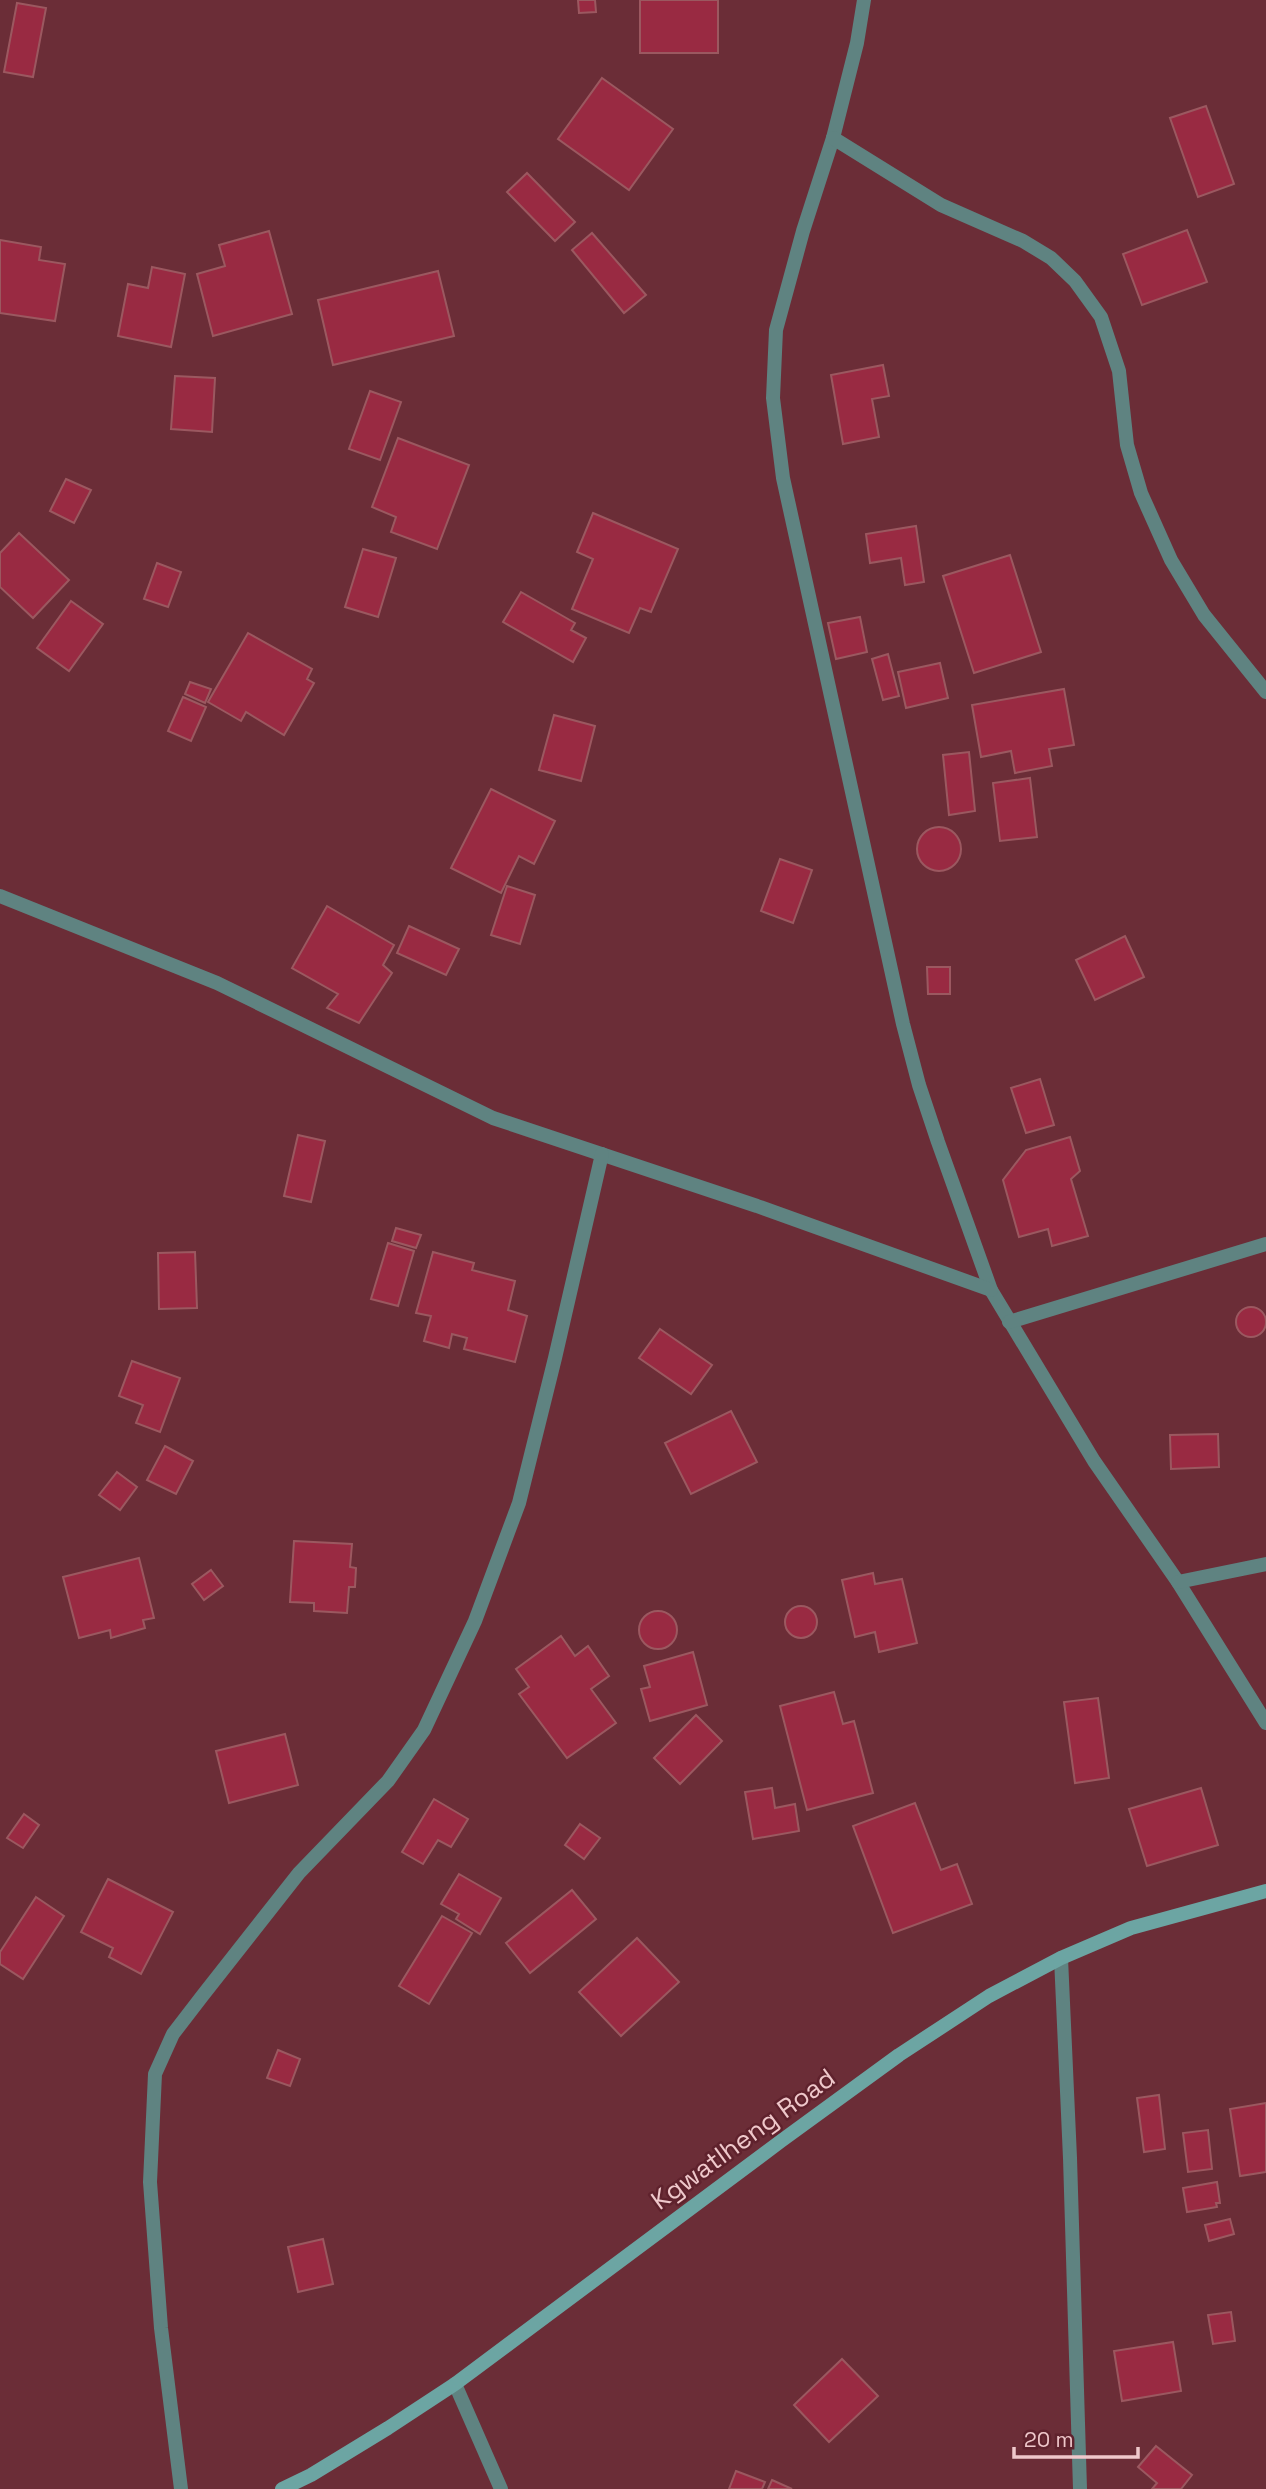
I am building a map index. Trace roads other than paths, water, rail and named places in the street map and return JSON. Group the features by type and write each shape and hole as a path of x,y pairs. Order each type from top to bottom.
{"street":[{"path":"864,0 857,43 832,138 776,330 773,398 781,465 903,1024 930,1119 991,1290 1094,1461 1178,1582 1266,1723"},
{"path":"832,138 941,205 1023,240 1051,258 1075,281 1101,317 1119,371 1126,445 1141,493 1171,560 1204,615 1266,692"},
{"path":"0,896 217,983 493,1118 757,1206 991,1290"},
{"path":"181,2489 160,2329 150,2182 155,2074 173,2034 211,1985 299,1873 387,1781 424,1730 475,1621 519,1503 602,1154"},
{"path":"1009,1322 1266,1244"},
{"path":"1178,1582 1266,1564"},
{"name":"Kgwatlheng Road","path":"282,2489 366,2442 455,2384 899,2055 989,1996 1061,1958 1132,1928 1266,1891"},
{"path":"1061,1958 1080,2489"},
{"path":"455,2384 501,2489"}]}
